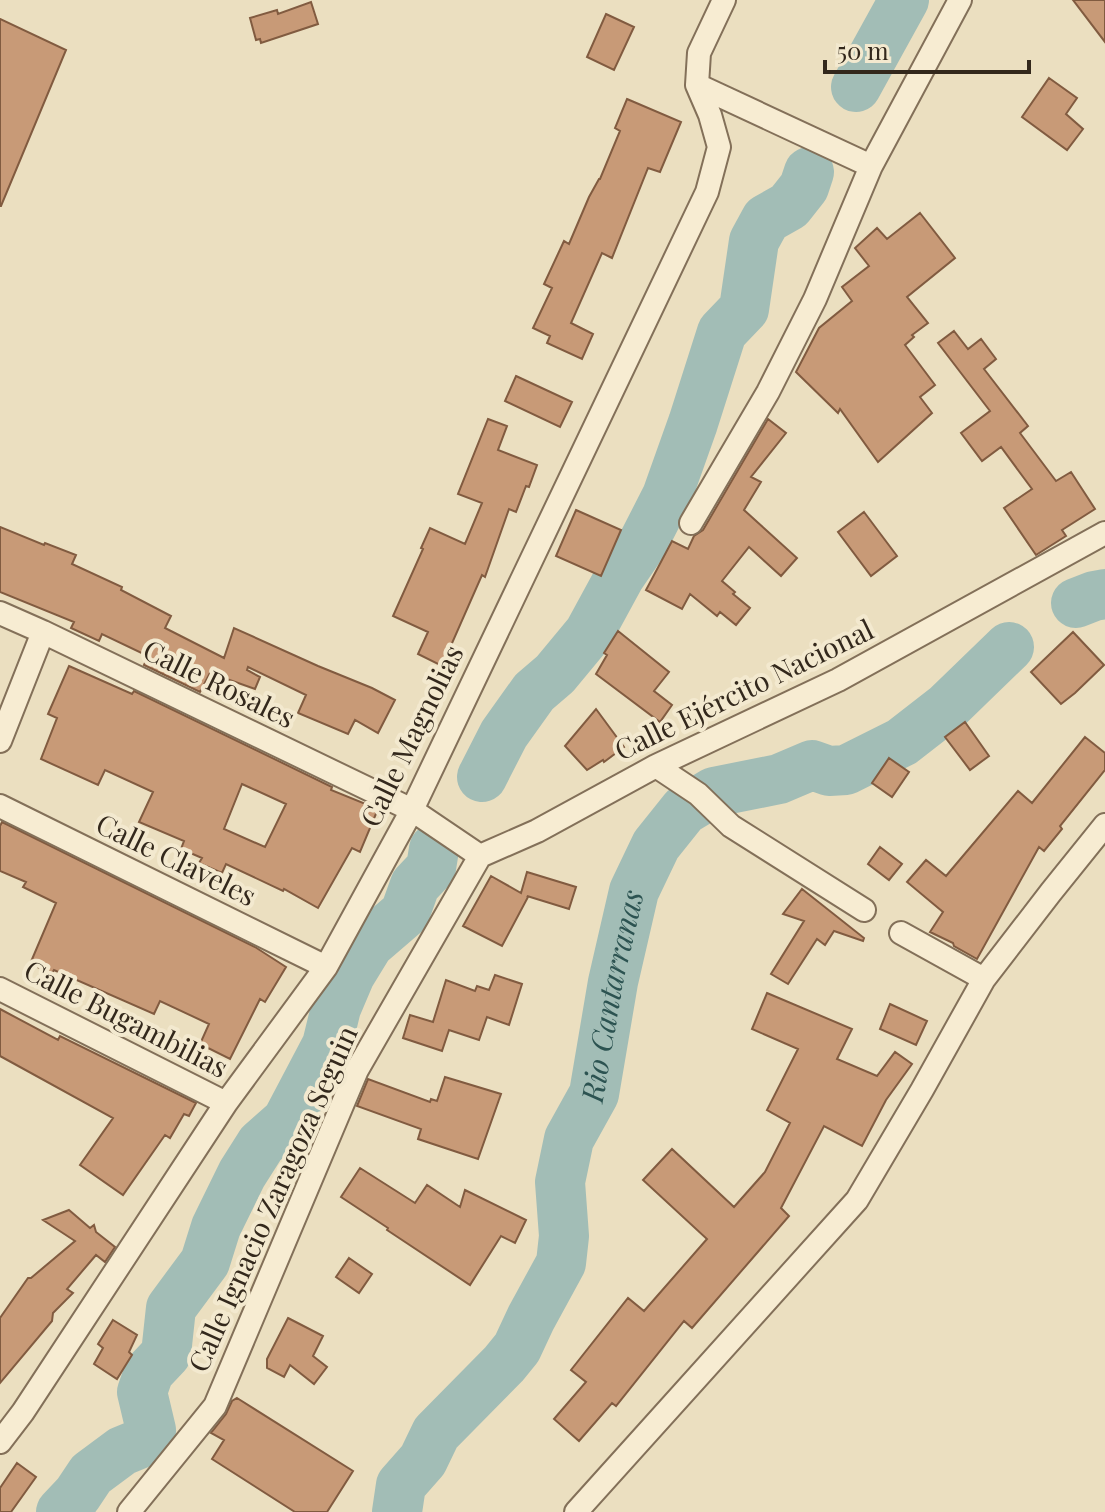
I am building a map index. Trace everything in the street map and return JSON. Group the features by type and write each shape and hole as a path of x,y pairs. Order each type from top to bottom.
{"street":[{"name":"Calle Magnolias","path":"0,1442 23,1412 226,1103 326,967 412,810 707,192 719,147 697,85 699,53 724,0"},
{"path":"691,523 768,392 815,299 871,166 960,0"},
{"path":"697,85 871,166"},
{"name":"Calle Ejército Nacional","path":"480,856 537,831 656,766 838,680 1105,533"},
{"name":"Calle Rosales","path":"0,613 412,810"},
{"path":"0,741 43,632"},
{"path":"656,766 698,794 731,826 864,910"},
{"name":"Calle Claveles","path":"0,806 326,967"},
{"path":"412,810 480,856"},
{"path":"576,1512 857,1200 984,979 1105,825"},
{"name":"Calle Ignacio Zaragoza Seguin","path":"129,1512 215,1406 357,1070 480,856"},
{"path":"901,933 984,979"},
{"name":"Calle Bugambilias","path":"0,989 226,1103"}],"building":[{"path":"1073,0 1105,0 1105,42"},
{"path":"311,2 318,24 261,43 260,39 256,40 250,18 277,10 278,14"},
{"path":"606,14 634,27 614,70 587,57"},
{"path":"0,19 66,50 1,206 0,206"},
{"path":"1049,78 1077,98 1066,114 1083,129 1067,150 1022,117"},
{"path":"627,99 681,122 660,172 648,168 612,258 602,253 571,323 593,334 582,359 547,343 550,336 533,328 552,288 544,284 564,241 569,244 600,179 620,131 615,128"},
{"path":"920,213 955,258 907,297 928,323 905,345 935,385 920,397 932,413 878,462 840,409 838,413 796,372 819,328 852,301 842,287 869,266 855,248 877,228 887,239"},
{"path":"954,331 968,349 981,339 996,359 984,369 1028,426 1020,433 1056,481 1071,472 1095,509 1062,530 1066,536 1036,555 1004,508 1032,489 1001,447 982,461 961,433 990,411 938,343"},
{"path":"516,376 572,402 560,427 505,401"},
{"path":"488,419 507,426 498,450 537,465 516,512 509,509 485,577 482,575 442,666 418,654 428,632 393,616 430,528 465,544 482,503 458,494"},
{"path":"768,419 786,433 751,477 761,482 744,510 797,558 781,576 749,547 722,581 750,608 736,625 720,612 717,616 690,594 682,609 646,590 672,541 688,549 694,536 703,530"},
{"path":"576,510 621,530 601,576 556,556"},
{"path":"864,512 897,556 871,576 838,532"},
{"path":"0,527 76,555 72,564 122,587 121,590 171,616 165,628 224,658 234,628 395,700 378,733 355,720 348,734 298,713 306,695 248,667 247,670 260,677 255,689 210,673 200,692 144,665 148,656 102,634 99,641 71,628 74,622 0,592"},
{"path":"618,631 669,672 654,691 672,705 660,722 596,674 607,655 604,653"},
{"path":"1073,632 1104,665 1061,704 1031,672"},
{"path":"69,666 132,694 134,691 332,787 331,790 378,809 360,852 352,848 318,908 284,889 226,864 222,873 199,863 202,858 181,849 184,841 139,822 153,792 105,770 98,785 41,759 57,718 48,714","holes":["242,784 286,804 265,847 224,829"]},
{"path":"596,709 624,747 587,770 565,746"},
{"path":"965,722 989,756 970,770 945,737"},
{"path":"1085,737 1105,753 1105,770 1044,851 1039,847 977,959 930,932 943,912 907,882 926,860 946,876 1018,791 1032,803"},
{"path":"889,758 909,772 892,797 872,783"},
{"path":"2,822 255,947 286,967 265,1002 260,999 230,1059 200,1044 209,1024 160,1001 154,1014 54,970 52,973 30,964 56,903 23,887 26,882 0,871"},
{"path":"880,847 902,864 889,880 868,864"},
{"path":"527,872 576,887 569,909 527,896 502,946 463,926 491,876 521,893"},
{"path":"802,889 864,938 863,941 834,931 825,945 817,939 788,984 771,974 804,921 783,914"},
{"path":"495,975 522,984 509,1025 487,1017 479,1040 449,1030 442,1051 403,1038 410,1015 433,1022 446,980 475,991 477,986 489,990"},
{"path":"767,993 852,1029 837,1059 877,1076 895,1052 912,1064 886,1100 862,1146 824,1126 781,1208 789,1216 692,1328 684,1321 616,1406 612,1403 579,1441 554,1419 586,1382 571,1370 628,1298 644,1311 707,1239 643,1180 672,1149 734,1207 765,1172 790,1123 767,1110 798,1049 752,1029"},
{"path":"890,1004 927,1021 916,1045 880,1029"},
{"path":"0,1009 58,1040 60,1036 196,1103 189,1116 184,1114 170,1138 165,1135 123,1195 80,1165 113,1118 0,1056"},
{"path":"445,1077 501,1094 478,1159 418,1139 421,1129 357,1106 368,1079 430,1102 431,1099 437,1101"},
{"path":"360,1168 415,1203 427,1185 460,1207 465,1190 526,1220 515,1243 501,1236 470,1285 341,1197"},
{"path":"69,1210 90,1228 94,1225 96,1232 115,1247 105,1262 96,1255 67,1289 73,1293 53,1313 52,1321 0,1383 0,1318 28,1278 75,1241 43,1220"},
{"path":"349,1258 372,1274 359,1293 336,1277"},
{"path":"288,1318 323,1336 313,1356 327,1367 314,1384 290,1365 284,1377 267,1368 267,1359"},
{"path":"113,1320 137,1335 129,1352 132,1355 117,1379 94,1364 103,1348 98,1344"},
{"path":"237,1398 353,1471 327,1512 295,1512 212,1459 224,1440 211,1433"},
{"path":"17,1463 36,1477 11,1512 0,1512 0,1488"}],"waterway":[{"name":"Rio Cantarranas","path":"856,87 904,0"},
{"name":"Rio Cantarranas","path":"482,777 504,734 534,692 555,674 589,633 620,576 644,541 667,496 722,332 744,309 754,241 766,219 789,206 804,187 809,172"},
{"name":"Rio Cantarranas","path":"1076,603 1105,594"},
{"name":"Rio Cantarranas","path":"397,1512 401,1485 423,1460 436,1433 517,1348 561,1263 564,1236 560,1182 569,1139 594,1094 613,982 634,891 656,845 684,810 714,792 779,779 812,765 829,771 846,770 902,742 947,707 1009,647"},
{"name":"Rio Cantarranas","path":"61,1512 91,1474 122,1451 139,1444 151,1430 142,1392 149,1372 166,1354 171,1308 205,1262 216,1227 242,1174 261,1144 287,1121 327,1045 336,1008 350,975 369,944 405,913 415,885 431,868 434,849"}]}
